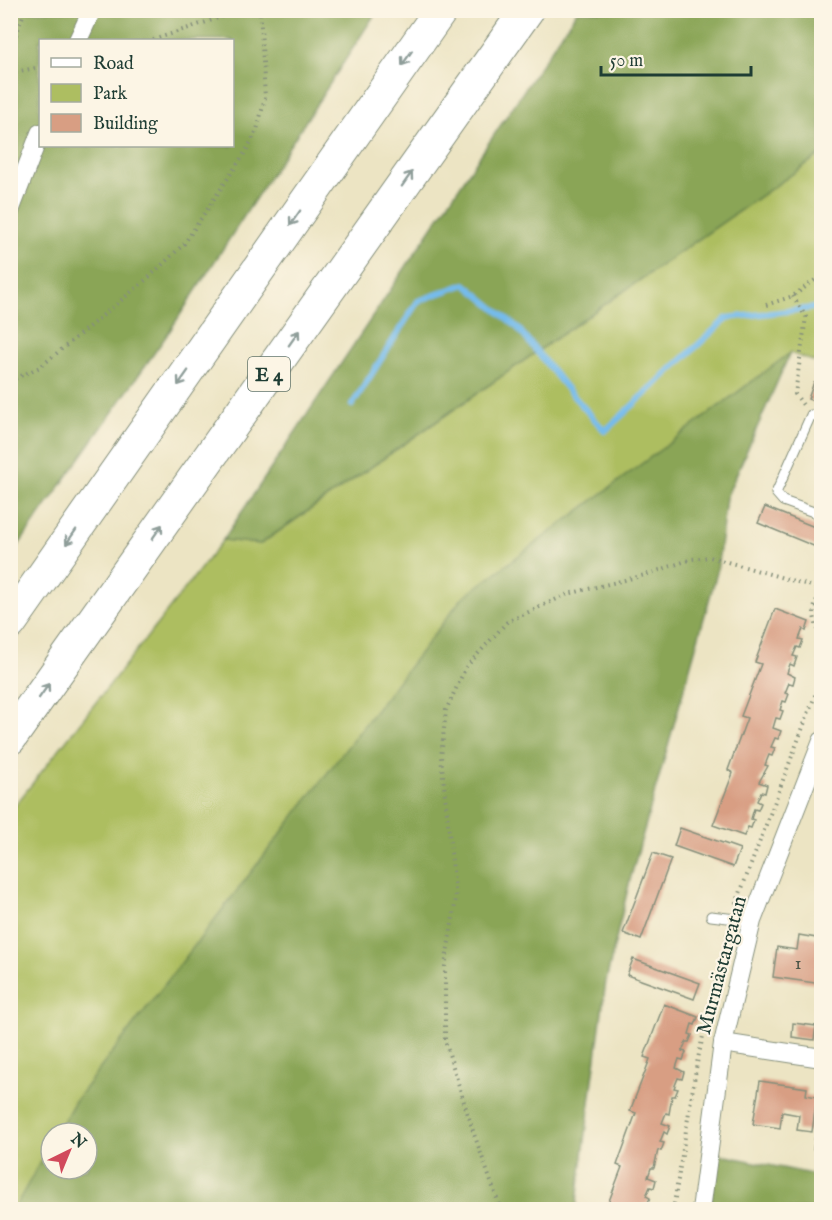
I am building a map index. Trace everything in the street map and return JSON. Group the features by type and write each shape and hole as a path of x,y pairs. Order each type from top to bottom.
{"highway":[{"path":"10,623 441,10"},
{"name":"E 4","path":"10,738 526,10"}],"street":[{"path":"78,39 92,10"},
{"path":"10,212 39,136"},
{"name":"Murmästargatan","path":"701,1209 723,1043 752,921 822,741"},
{"path":"723,1043 822,1058"}],"lane":[{"path":"822,416 811,415 776,493 783,501 822,515"},
{"path":"711,916 752,921"}],"path":[{"path":"10,52 25,10"},
{"path":"156,39 242,10"},
{"path":"10,381 40,367 147,279 184,244 246,151 257,130 265,98 260,10"},
{"path":"10,73 39,67"},
{"path":"766,305 793,296 822,275"},
{"path":"793,296 806,317 795,394 811,415"},
{"path":"501,1209 474,1134 445,1041 446,966 456,898 441,757 446,710 466,667 507,622 568,594 645,575 692,559 710,557 822,589 813,605 816,625 822,640"}],"green space":[{"path":"11,11 377,11 169,332 11,556"},
{"path":"577,11 821,11 821,154 260,544 223,540"},
{"path":"821,154 821,364 790,353 75,1101 64,1121 39,1121 39,1165 14,1210 10,1209 10,812 223,540 261,544"},
{"path":"790,353 726,498 717,572 630,880 606,981 576,1209 14,1209 39,1164 39,1181 99,1181 99,1121 64,1121 75,1101 462,598"},
{"path":"717,1154 821,1176 821,1209 710,1210"}],"building":[{"path":"814,382 822,385 822,404 808,399"},
{"path":"765,507 822,530 816,547 758,523"},
{"path":"775,609 809,622 806,631 803,629 799,639 803,640 800,648 797,647 793,656 797,657 794,666 790,664 787,673 795,677 793,684 789,683 785,693 789,694 786,702 783,701 780,719 776,718 773,728 781,731 771,747 775,748 772,756 769,755 765,765 768,766 759,782 767,785 765,793 761,792 757,801 761,803 758,810 754,809 751,819 754,820 744,836 713,825 733,773 728,770 747,718 741,716 761,664 755,662"},
{"path":"680,828 740,849 733,867 674,846"},
{"path":"653,853 671,859 641,940 623,933"},
{"path":"799,935 822,939 822,984 773,977 777,947 797,950"},
{"path":"633,959 700,983 694,999 627,975"},
{"path":"664,1004 698,1017 695,1025 692,1024 689,1034 692,1035 689,1042 686,1042 682,1051 686,1052 683,1060 679,1059 676,1068 684,1072 682,1079 678,1078 674,1088 678,1089 675,1096 672,1096 669,1114 666,1113 662,1123 670,1126 667,1134 664,1132 660,1142 664,1143 661,1151 658,1150 654,1168 651,1168 648,1177 656,1180 654,1188 650,1187 646,1196 650,1198 642,1209 606,1209 622,1167 617,1165 636,1113 630,1111 650,1059 644,1057"},
{"path":"793,1023 816,1026 814,1040 792,1037"},
{"path":"760,1081 807,1088 806,1095 817,1097 812,1132 797,1130 799,1115 782,1112 780,1128 753,1124"},
{"path":"815,1135 822,1136 822,1150 813,1149"}],"waterway":[{"path":"352,405 418,301 465,284 517,327 605,431 727,318 822,307"}]}
